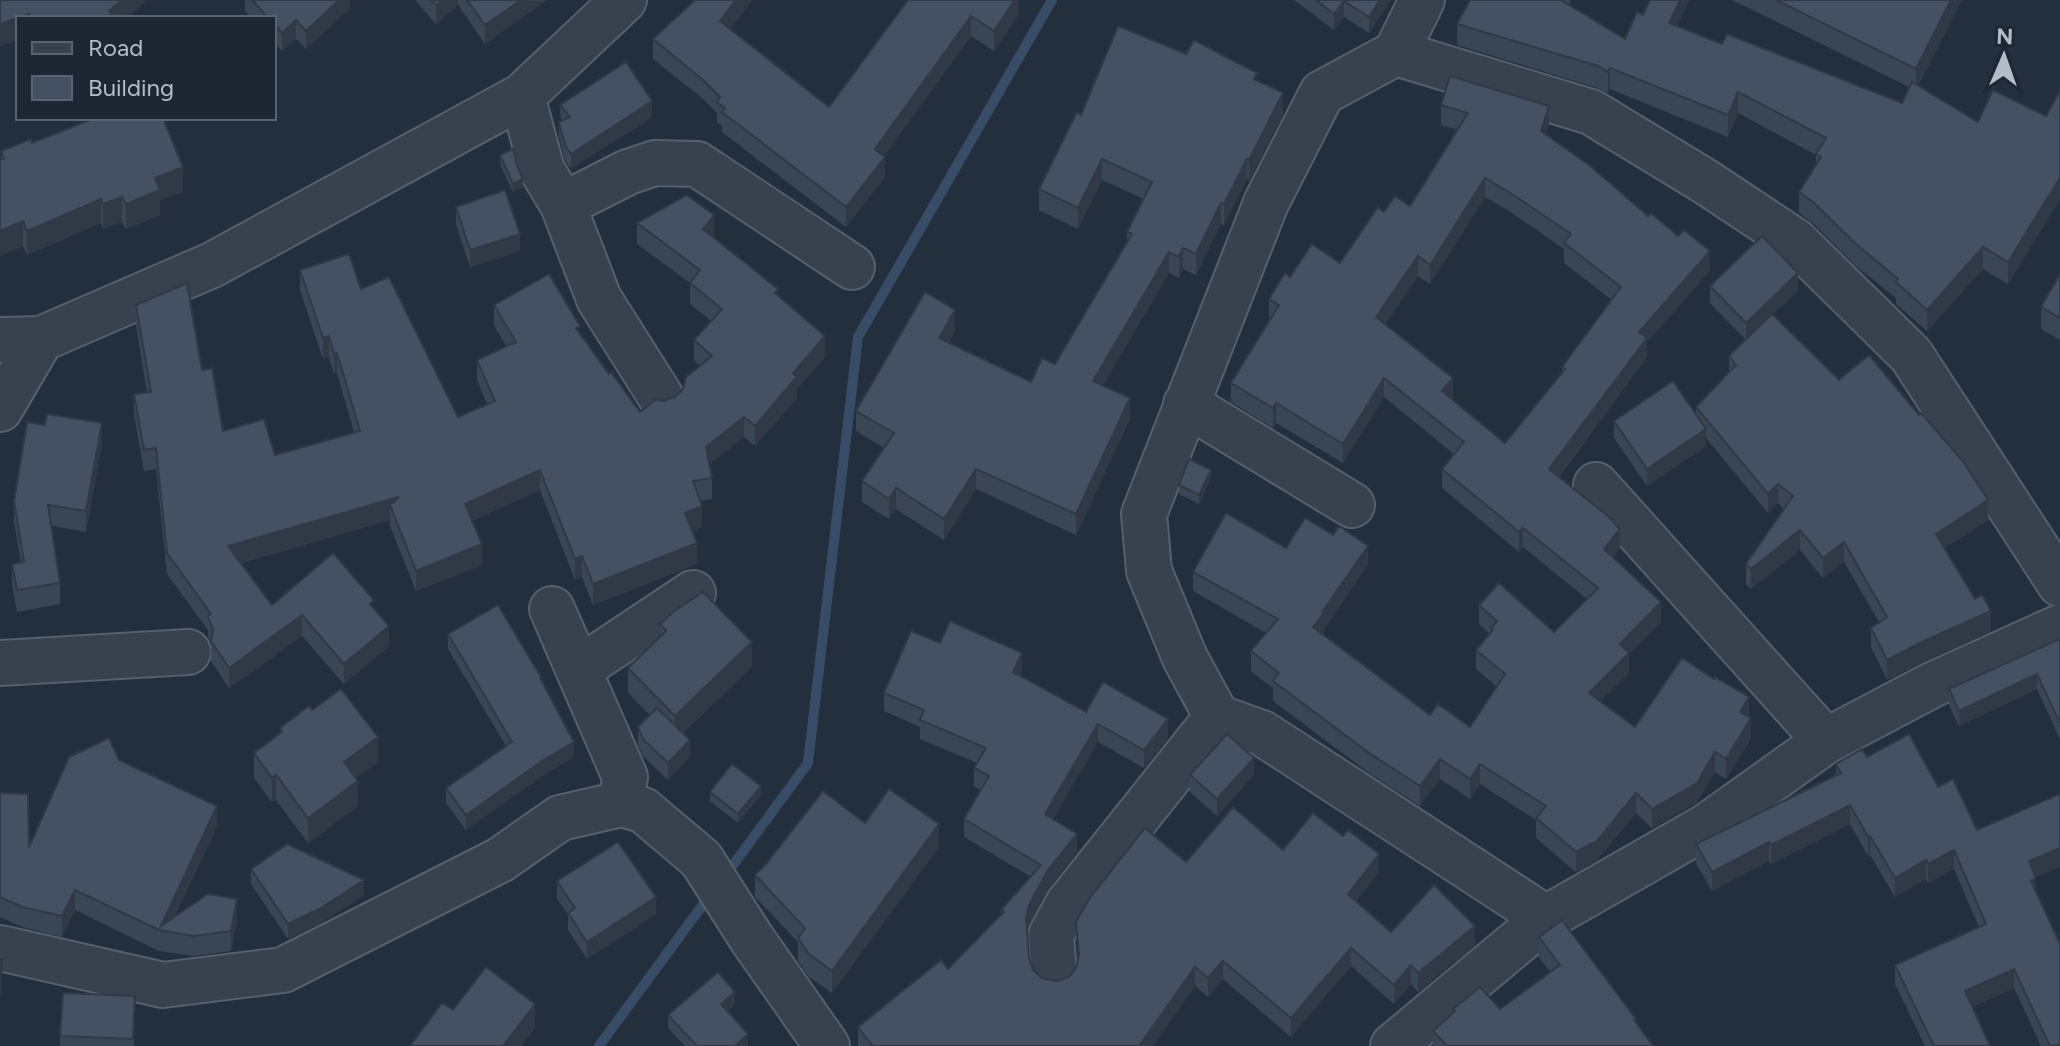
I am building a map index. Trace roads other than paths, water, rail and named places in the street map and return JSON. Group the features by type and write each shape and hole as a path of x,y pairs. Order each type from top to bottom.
{"street":[{"path":"0,409 20,339 212,265 522,96 624,0"},
{"path":"1422,0 1396,53 1322,93 1266,203 1144,514 1149,571 1185,658 1217,717 1262,733 1546,918"},
{"path":"1396,53 1591,112 1795,241 1911,355 2060,584"},
{"path":"522,96 542,170 563,205 599,299 661,397"},
{"path":"563,205 628,172 655,163 697,164 852,267"},
{"path":"1186,404 1352,505"},
{"path":"1596,485 1826,741"},
{"path":"579,669 693,593"},
{"path":"552,609 625,777 621,804"},
{"path":"1393,1046 1546,918 1707,826 1826,741 1932,685 2060,627"},
{"path":"0,663 188,652"},
{"path":"1054,975 1051,935 1068,904 1217,717"},
{"path":"0,948 163,985 283,970 500,860 560,818 621,804 643,810 701,859 752,939 827,1046"}],"waterway":[{"path":"725,876 808,763 858,337 1052,0"},
{"path":"599,1046 710,895"}]}
